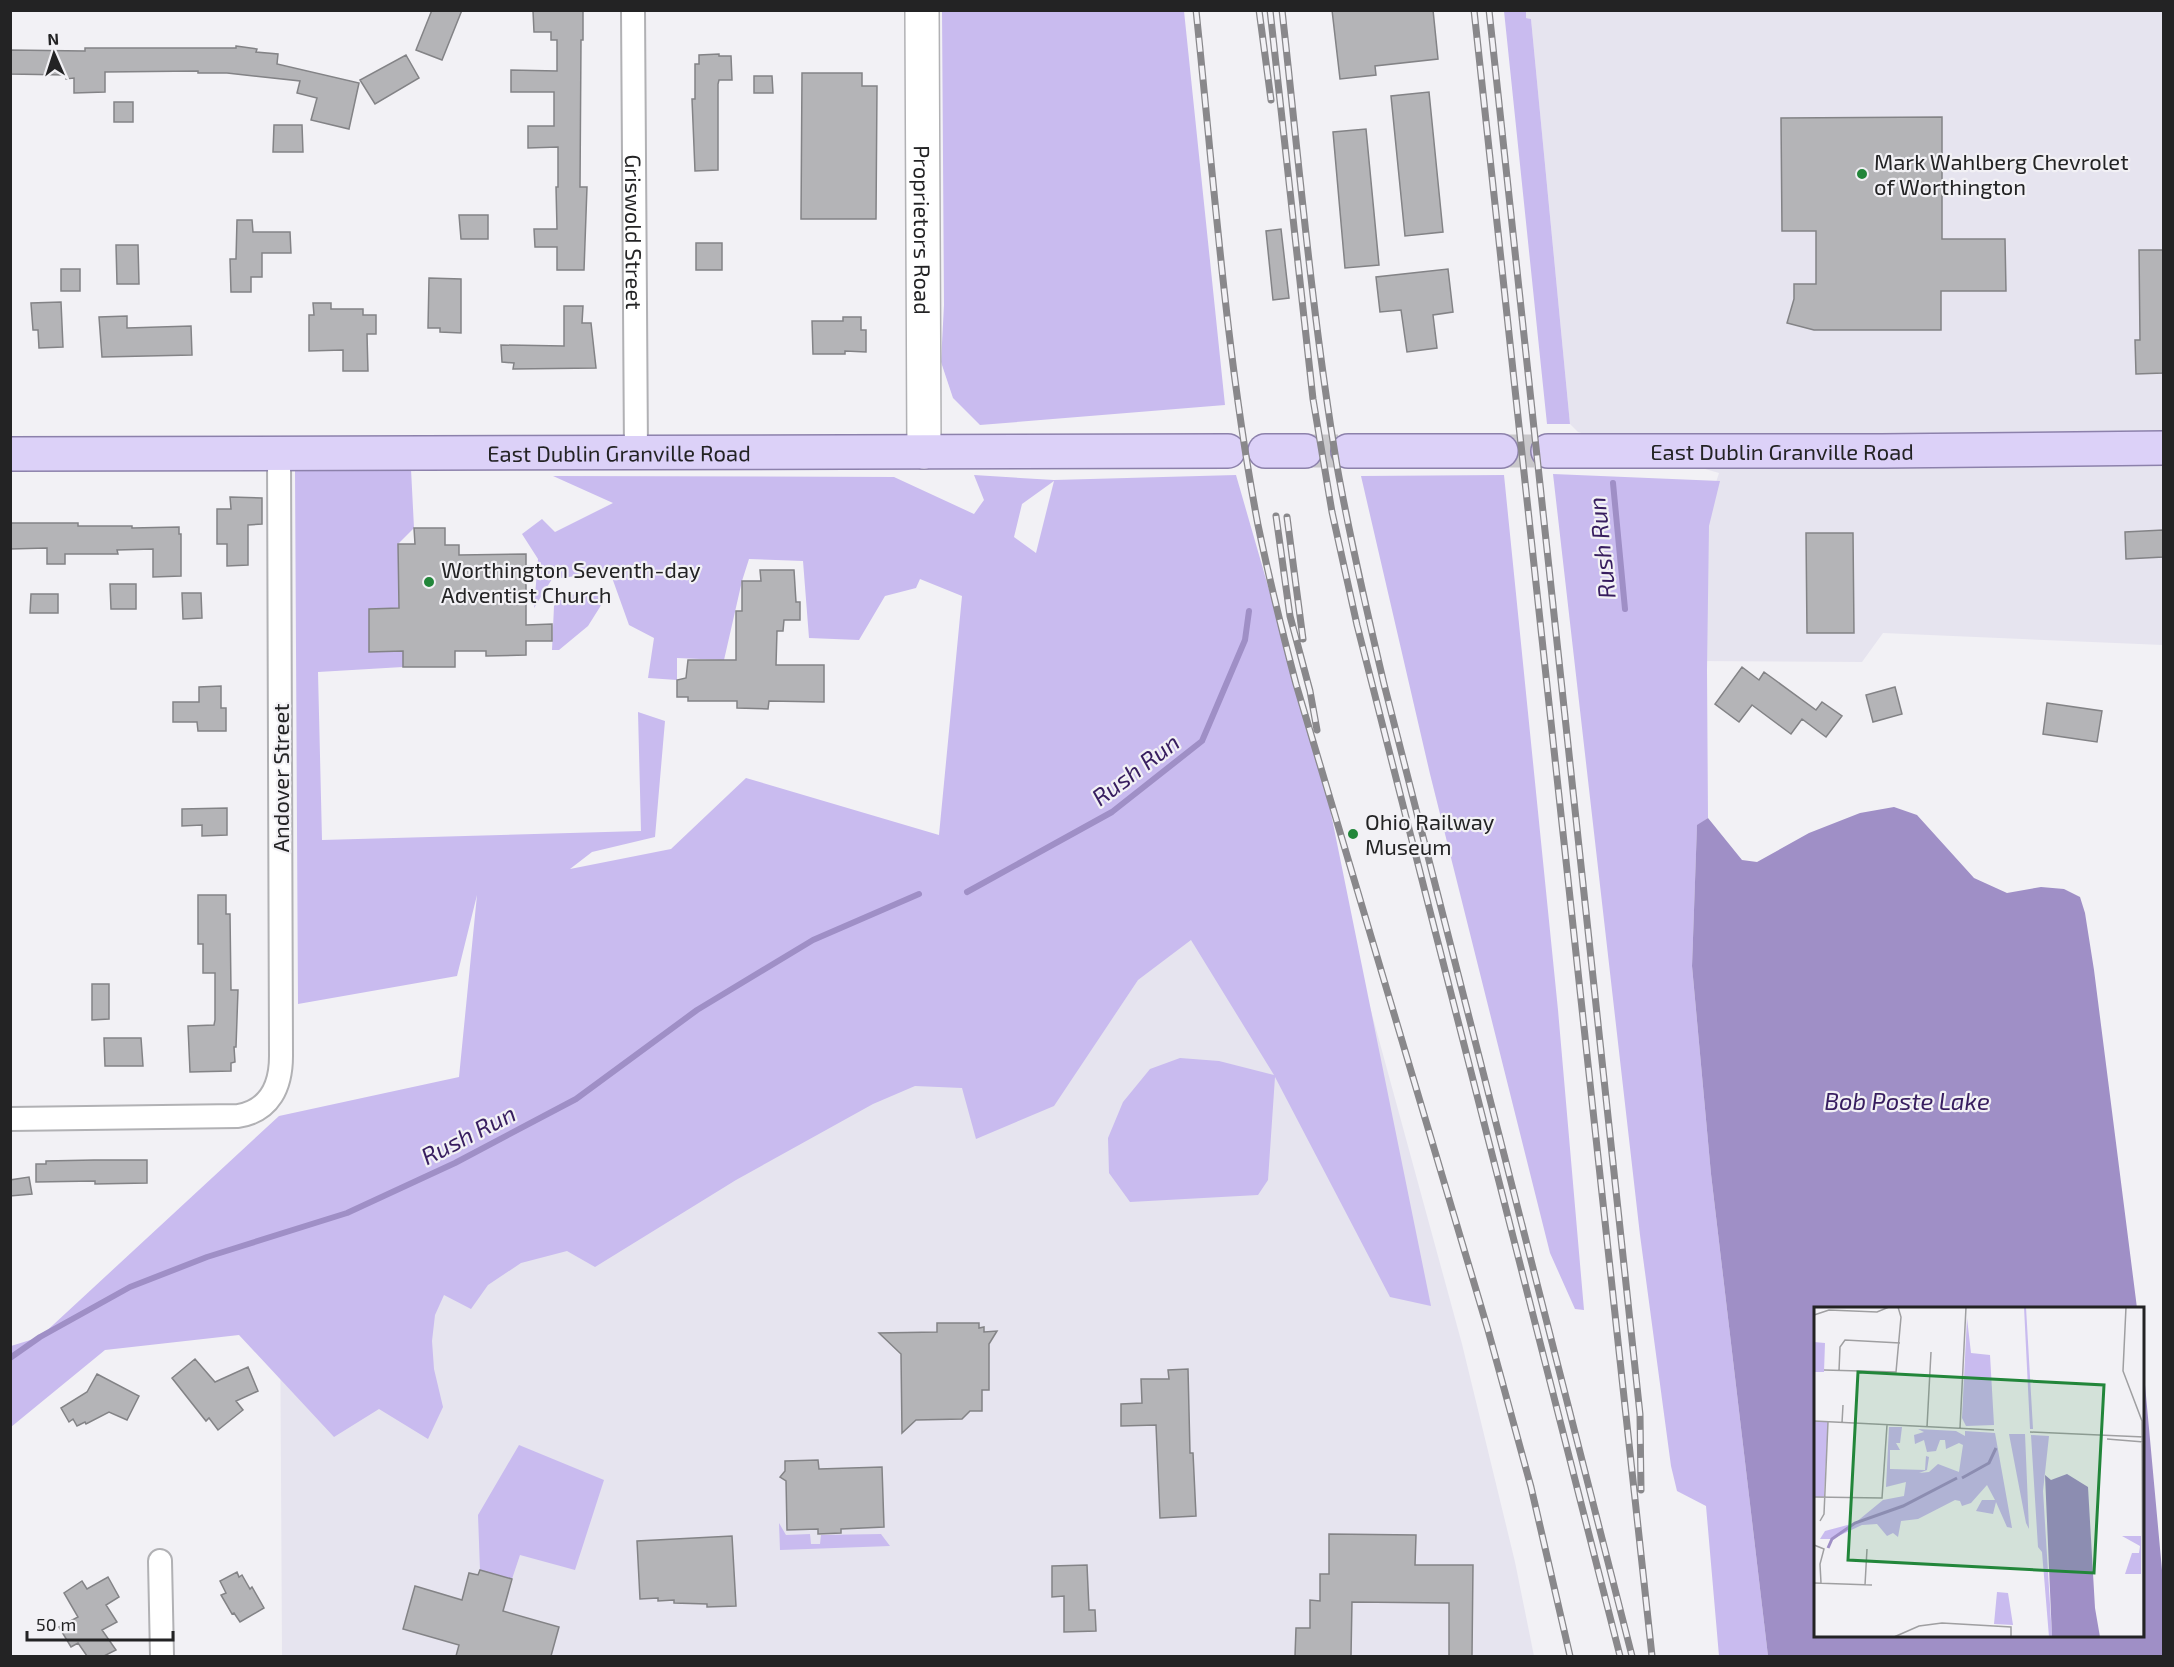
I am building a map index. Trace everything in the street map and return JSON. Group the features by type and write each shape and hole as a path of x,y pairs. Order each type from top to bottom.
{"main road":[{"name":"East Dublin Granville Road","path":"1548,451 2016,450 2163,447"},
{"name":"East Dublin Granville Road","path":"2016,450 2163,468"},
{"name":"East Dublin Granville Road","path":"10,454 1228,451"},
{"path":"1265,451 1305,451"},
{"path":"1348,451 1501,451"}],"street":[{"name":"Griswold Street","path":"633,10 636,453"},
{"name":"Proprietors Road","path":"922,10 924,452"},
{"name":"Andover Street","path":"10,1119 238,1116 254,1111 269,1100 278,1086 281,1072 279,453"},
{"path":"160,1561 162,1656"}],"shaded area":[{"path":"942,11 1184,11 1225,405 980,425 953,398 941,362 944,305"},
{"path":"1504,11 1526,11 1526,18 1531,19 1570,424 1547,424"},
{"path":"1526,11 2163,11 2163,645 1883,633 1862,662 1695,661 1702,526 1719,473 1578,432 1570,424 1531,19 1526,18"},
{"path":"411,469 414,528 398,544 399,608 369,609 369,652 403,651 403,667 318,672 322,840 641,831 638,712 665,721 655,837 592,852 570,869 671,849 746,778 939,835 962,596 920,579 916,588 885,596 859,640 809,638 803,561 749,559 724,660 677,658 677,680 648,678 654,638 629,625 610,572 552,579 534,608 538,559 522,534 542,519 555,532 613,503 553,476 894,477 974,514 984,500 974,475 1054,480 1236,475 1325,784 1431,1306 1390,1297 1275,1077 1268,1180 1258,1195 1130,1202 1109,1173 1108,1138 1123,1102 1150,1069 1180,1058 1219,1061 1274,1075 1191,940 1138,980 1054,1106 976,1139 962,1088 915,1086 873,1104 736,1180 595,1267 567,1251 521,1263 488,1285 471,1309 444,1295 435,1315 432,1341 434,1369 443,1407 428,1439 379,1409 334,1437 239,1335 105,1350 11,1427 11,1346 40,1337 279,1116 459,1077 477,895 457,976 298,1004 295,471","holes":["1054,481 1036,553 1014,537 1022,504"]},
{"path":"1553,474 1720,481 1709,526 1708,818 1697,826 1692,966 1711,1174 1768,1656 1719,1656 1706,1506 1677,1491 1671,1466 1640,1235"},
{"path":"1504,475 1558,1010 1584,1310 1575,1309 1550,1253 1430,774 1361,476"},
{"path":"602,594 605,599 588,626 559,650 552,650 554,606 571,595"},
{"path":"1334,875 1462,1344 1515,1562 1534,1656 282,1656 279,1116 481,1115"},
{"path":"519,1445 604,1480 575,1570 520,1555 512,1579 480,1570 478,1515"},
{"path":"779,1523 786,1535 810,1534 811,1544 820,1544 821,1535 881,1534 890,1546 780,1550"}],"water":[{"name":"Bob Poste Lake","path":"1894,807 1917,815 1974,878 2007,893 2041,887 2064,889 2080,897 2085,913 2094,970 2137,1307 1814,1307 1814,1637 2144,1637 2144,1374 2163,1581 2163,1656 1768,1656 1711,1174 1692,966 1697,825 1708,818 1742,860 1757,862 1809,833 1860,813"}],"building":[{"path":"432,10 462,10 442,60 416,50"},
{"path":"1332,10 1433,10 1438,59 1375,66 1376,75 1340,79"},
{"path":"533,11 583,11 580,187 587,187 584,270 557,270 557,247 535,247 534,229 557,229 558,147 528,148 528,126 554,126 554,92 511,92 511,70 557,71 557,40 551,40 551,32 534,32"},
{"path":"236,46 257,49 256,52 278,54 277,64 359,83 349,129 311,120 317,98 297,93 300,81 227,73 198,73 198,71 105,72 105,92 74,93 74,78 66,79 66,75 10,74 10,50 85,51 85,48 236,48"},
{"path":"719,54 719,56 731,56 732,80 719,80 718,84 718,170 695,171 692,99 695,99 695,64 699,64 699,55"},
{"path":"406,55 419,78 375,104 360,80"},
{"path":"802,73 862,73 862,86 877,86 876,219 801,219"},
{"path":"754,76 772,76 773,93 754,93"},
{"path":"1429,92 1443,232 1405,236 1391,96"},
{"path":"114,102 133,102 133,122 114,122"},
{"name":"Mark Wahlberg Chevrolet of Worthington","path":"1942,117 1942,239 2005,239 2006,291 1941,291 1941,330 1814,330 1787,323 1794,299 1794,284 1816,284 1816,231 1782,231 1781,118"},
{"path":"274,125 302,125 303,152 273,152"},
{"path":"1366,129 1379,265 1345,268 1333,132"},
{"path":"459,215 488,215 488,239 461,239"},
{"path":"237,220 252,220 253,232 290,232 291,253 262,253 262,277 251,277 251,292 231,292 230,259 236,259"},
{"path":"1281,229 1289,298 1273,300 1266,231"},
{"path":"696,243 722,243 722,270 696,270"},
{"path":"116,245 138,245 139,284 117,284"},
{"path":"2139,250 2163,250 2163,373 2136,374 2135,340 2140,340"},
{"path":"61,269 80,269 80,291 61,291"},
{"path":"1448,269 1453,312 1433,315 1437,348 1407,352 1401,310 1380,312 1376,277"},
{"path":"429,278 461,279 461,333 440,332 440,328 428,328"},
{"path":"61,302 63,347 39,348 38,330 33,330 31,303"},
{"path":"313,303 331,303 331,309 363,309 363,315 376,315 376,334 367,334 368,371 343,371 343,350 309,351 309,315 314,315"},
{"path":"564,306 583,306 582,323 591,323 596,368 513,369 514,363 502,362 501,345 564,346"},
{"path":"127,316 127,328 191,326 192,355 102,357 99,317"},
{"path":"843,317 861,317 861,330 866,330 866,352 813,354 812,321 843,321"},
{"path":"230,497 262,498 262,524 248,525 248,565 227,566 227,544 217,544 217,509 231,509"},
{"path":"10,523 78,523 78,526 132,526 132,528 179,527 181,576 153,577 153,549 117,550 118,554 65,554 65,564 47,564 47,548 10,549"},
{"name":"Worthington Seventh-day Adventist Church","path":"414,528 445,528 445,545 459,545 459,555 526,554 526,625 552,624 552,641 526,641 526,655 486,656 486,651 455,651 455,667 403,667 403,651 369,652 369,609 399,608 398,544 415,544"},
{"path":"2163,530 2163,557 2126,559 2125,532"},
{"path":"1806,533 1853,533 1854,633 1807,633"},
{"path":"760,570 794,570 796,602 800,602 800,620 784,620 783,631 777,631 776,665 824,665 824,702 769,701 768,709 737,708 737,701 688,701 688,697 677,697 677,680 686,678 688,660 736,660 736,611 742,611 742,581 761,581"},
{"path":"110,584 136,584 136,609 111,609"},
{"path":"182,593 201,593 202,618 183,619"},
{"path":"31,594 58,594 58,613 30,613"},
{"path":"1742,667 1759,680 1764,672 1816,710 1822,702 1842,716 1826,737 1802,719 1791,734 1752,705 1739,722 1715,704"},
{"path":"221,686 221,708 226,708 226,731 198,731 197,722 173,722 173,702 199,702 199,687"},
{"path":"1895,687 1902,714 1873,722 1866,695"},
{"path":"2047,703 2102,711 2097,742 2043,734"},
{"path":"227,808 227,835 202,836 202,825 182,826 182,809"},
{"path":"198,895 226,895 226,914 230,914 231,990 238,990 235,1062 231,1063 231,1071 190,1072 188,1026 214,1025 215,1020 215,973 203,973 203,944 198,944"},
{"path":"92,984 109,984 109,1019 92,1020"},
{"path":"104,1038 141,1038 143,1066 105,1066"},
{"path":"147,1160 147,1183 36,1182 36,1164 46,1164 46,1161"},
{"path":"29,1177 32,1194 10,1196 10,1180"},
{"path":"937,1323 979,1323 979,1328 984,1327 984,1332 997,1331 989,1344 989,1390 982,1390 982,1411 970,1411 962,1419 916,1420 902,1433 901,1354 879,1333 937,1332"},
{"path":"195,1359 215,1382 248,1367 258,1391 236,1401 243,1410 218,1430 209,1418 206,1421 172,1378"},
{"path":"1188,1369 1190,1453 1193,1453 1196,1516 1160,1518 1156,1425 1121,1426 1121,1404 1142,1403 1141,1379 1169,1379 1168,1370"},
{"path":"97,1374 139,1396 127,1420 109,1412 77,1426 73,1419 69,1422 61,1408 87,1392"},
{"path":"818,1460 819,1469 882,1467 884,1527 841,1529 841,1533 818,1534 818,1529 787,1530 786,1481 780,1477 785,1471 785,1461"},
{"path":"1329,1534 1416,1535 1415,1565 1473,1565 1472,1656 1449,1656 1449,1603 1352,1602 1351,1656 1295,1656 1296,1628 1310,1628 1310,1600 1320,1601 1320,1574 1329,1574"},
{"path":"732,1536 736,1606 707,1607 707,1604 674,1603 674,1600 658,1601 658,1598 640,1599 637,1541"},
{"path":"1087,1565 1089,1610 1095,1610 1096,1631 1064,1632 1064,1596 1052,1597 1052,1566"},
{"path":"480,1570 512,1579 503,1611 559,1627 551,1656 456,1656 459,1645 403,1629 415,1586 462,1600 469,1573 478,1575"},
{"path":"237,1572 239,1577 242,1575 250,1589 252,1587 264,1608 240,1622 234,1613 232,1614 221,1595 226,1593 220,1581"},
{"path":"108,1577 119,1597 106,1605 117,1622 102,1630 116,1650 104,1656 87,1656 78,1643 71,1647 59,1627 78,1617 64,1593 82,1581 87,1589"}],"waterway":[{"name":"Rush Run","path":"1613,483 1625,609"},
{"name":"Rush Run","path":"967,892 1112,812 1202,741 1245,640 1249,611"},
{"name":"Rush Run","path":"10,1358 40,1337 130,1287 207,1257 347,1213 455,1163 576,1099 697,1010 813,940 919,894"}],"tunnel":[{"path":"1305,451 1348,451"},
{"path":"1501,451 1548,451"}],"railway":[{"path":"1196,10 1237,397 1258,525 1267,565 1296,684 1488,1330 1531,1487 1570,1656"},
{"path":"1259,10 1271,100"},
{"path":"1270,10 1313,399 1332,512 1357,625 1620,1656"},
{"path":"1282,10 1320,353 1337,466 1353,548 1384,684 1632,1656"},
{"path":"1474,10 1652,1656"},
{"path":"1489,10 1640,1414 1641,1490"},
{"path":"1276,516 1290,616 1310,691 1317,730"},
{"path":"1287,517 1303,639"}],"place":[{"name":"Mark Wahlberg Chevrolet of Worthington","path":"1862,174"},
{"name":"Worthington Seventh-day Adventist Church","path":"429,582"},
{"name":"Ohio Railway Museum","path":"1353,834"}]}
